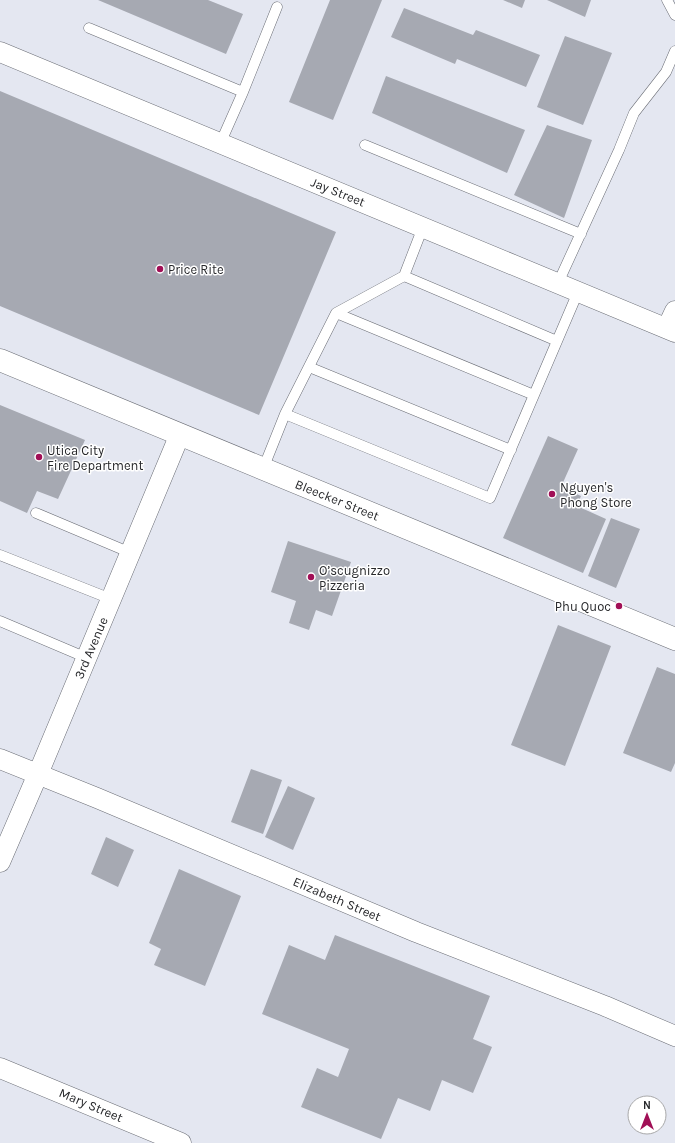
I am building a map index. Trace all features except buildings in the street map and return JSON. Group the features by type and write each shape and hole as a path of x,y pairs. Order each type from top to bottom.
{"street":[{"name":"Jay Street","path":"0,52 578,292 672,324"},
{"name":"Bleecker Street","path":"0,360 675,639"},
{"name":"3rd Avenue","path":"0,862 180,434"},
{"name":"Elizabeth Street","path":"0,759 409,929 605,1006 675,1036"},
{"name":"Mary Street","path":"0,1068 181,1143"}],"lane":[{"path":"667,0 675,15"},
{"path":"220,144 278,8"},
{"path":"89,28 243,92"},
{"path":"558,283 619,150 634,113 666,72 675,51"},
{"path":"365,145 581,234"},
{"path":"263,469 285,414 336,312 404,276 423,227"},
{"path":"404,276 557,341"},
{"path":"285,414 490,498 578,292"},
{"path":"336,312 534,395"},
{"path":"309,367 511,450"},
{"path":"36,513 131,553"},
{"path":"0,555 111,599"},
{"path":"0,621 87,658"}],"place":[{"name":"Price Rite","path":"160,269"},
{"name":"Utica City Fire Department","path":"39,457"},
{"name":"Nguyen's Phong Store","path":"552,494"},
{"name":"O’scugnizzo Pizzeria","path":"311,577"},
{"name":"Phu Quoc","path":"619,606"}]}
